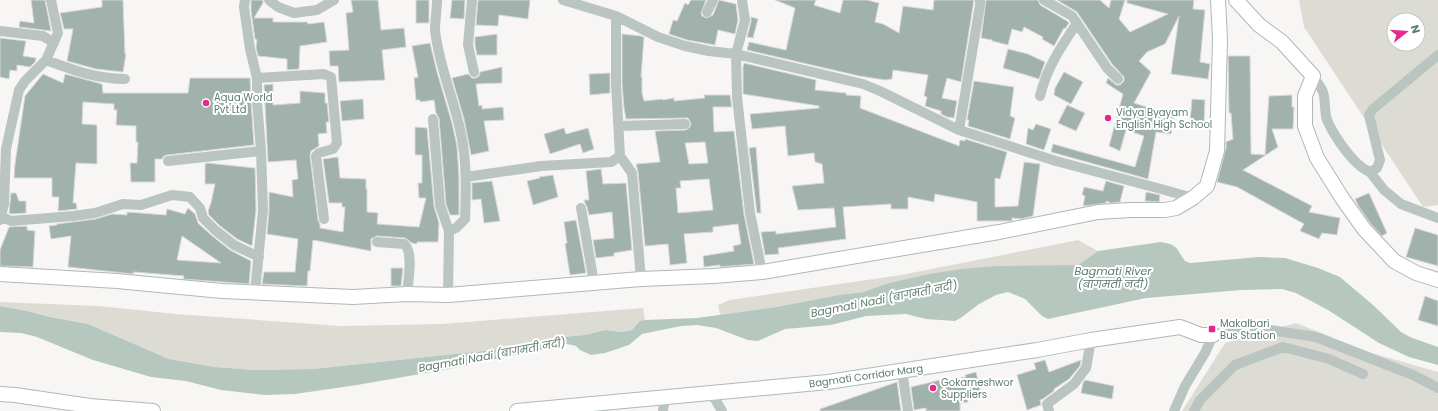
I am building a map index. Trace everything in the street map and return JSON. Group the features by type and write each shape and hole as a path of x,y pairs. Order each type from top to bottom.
{"street":[{"path":"51,0 58,33 46,60 25,81 19,90 3,149 4,204 0,217 11,221 73,216 95,213 123,204 141,205 172,195 190,197 200,208 203,218 215,230 234,246 259,257"},
{"path":"245,0 244,7 250,49 257,78 257,101 261,151 263,210 255,292"},
{"path":"269,0 278,7 294,13 317,10 333,0"},
{"path":"437,0 435,29 439,55 462,135 466,177 464,220 456,228 449,231"},
{"path":"472,0 468,45 474,72"},
{"path":"563,0 616,16 658,37 709,52 736,54 863,84 959,130 1056,161 1192,198"},
{"path":"707,12 713,0"},
{"path":"742,0 744,20 736,54 737,97 750,213 762,272"},
{"path":"959,130 980,0"},
{"path":"1044,0 1072,16 1107,68 1118,78"},
{"path":"0,274 117,281 222,291 353,297 407,294 448,295 640,279 714,276 762,272 999,232 1098,212 1165,210 1176,208 1207,186 1218,151 1220,39 1218,0"},
{"path":"1236,0 1259,25 1282,42 1313,76 1323,91 1327,118 1333,131 1352,159 1364,170 1370,172 1384,190 1401,204 1438,218"},
{"path":"616,16 616,83 620,156 632,173 640,279"},
{"path":"1040,96 1044,79 1057,53 1077,23"},
{"path":"0,32 43,36 54,43"},
{"path":"1370,172 1377,168 1380,160 1369,115 1372,109 1438,55"},
{"path":"46,60 84,74 114,79 125,79"},
{"path":"257,78 324,74 331,77 337,143 333,149 319,153 316,156 324,219"},
{"path":"1313,76 1305,96 1305,126 1317,158 1342,198 1364,229 1394,261 1416,273 1438,280"},
{"path":"433,119 440,205 449,231 448,295"},
{"path":"619,126 685,124"},
{"path":"168,161 261,151"},
{"path":"466,177 541,166 611,162 620,156"},
{"path":"581,208 594,283"},
{"path":"377,242 404,244 408,246 410,253 407,294"},
{"name":"Bagmati Corridor Marg","path":"517,411 661,404 712,394 828,382 1037,350 1091,340 1180,328 1201,335 1213,336"},
{"path":"1174,411 1185,386 1213,336 1234,329 1270,330 1316,337 1413,375 1438,388"},
{"path":"1050,411 1047,404 1074,384 1086,368 1091,340"},
{"path":"1194,411 1200,400 1235,364 1283,347 1329,359 1363,374"},
{"path":"902,371 908,411"},
{"path":"0,394 15,395 90,408 153,411"},
{"path":"712,394 722,411"}],"shaded area":[{"path":"1299,0 1438,0 1438,205 1423,207 1304,27"},
{"path":"1078,240 1098,251 1078,265 889,283 863,292 720,315 718,305 730,300 901,275"},
{"path":"0,302 99,306 176,314 340,326 442,324 643,308 645,320 640,322 632,330 622,332 605,330 585,335 562,337 502,349 313,369 254,370 215,367 169,359 88,324 0,306"},
{"path":"1296,323 1372,353 1438,372 1438,411 1182,411 1225,343"}],"water":[{"name":"Bagmati River (बागमती नदी)","path":"1161,242 1174,246 1185,261 1190,263 1259,257 1285,258 1318,268 1340,277 1373,305 1401,332 1410,337 1438,347 1438,365 1409,357 1379,343 1328,310 1296,293 1282,289 1241,290 1146,298 1048,319 1042,316 1025,299 1008,292 996,295 979,304 955,321 926,319 906,314 866,316 831,325 785,329 758,341 748,340 716,328 697,325 681,326 642,334 629,345 605,353 591,355 580,350 576,346 567,344 449,369 295,394 265,395 221,390 186,381 151,377 93,360 37,337 21,333 0,332 0,306 88,324 169,359 215,367 254,370 313,369 502,349 562,337 585,335 605,330 622,332 632,330 640,321 645,320 697,318 776,307 863,292 889,283 961,269 998,266 1078,265 1098,251"}],"building":[{"path":"31,0 45,0 51,31 19,27 20,21 34,23"},
{"path":"102,0 123,0 126,54 123,72 96,69 67,61 73,29 64,29 60,13 102,7"},
{"path":"251,0 263,0 263,3 254,18 273,18 273,22 307,22 308,24 324,22 327,42 300,46 299,69 287,70 287,59 258,56 256,48 257,40 255,39 251,11"},
{"path":"351,0 378,0 381,30 404,28 406,47 382,50 385,80 339,82 338,66 330,66 329,51 349,50 346,13 353,12"},
{"path":"416,0 429,0 429,23 416,23"},
{"path":"452,0 465,0 464,19 450,18"},
{"path":"478,0 530,0 528,19 499,15 498,26 476,25"},
{"path":"691,0 706,0 701,13 702,16 707,18 713,15 719,0 736,4 738,20 735,34 718,30 715,45 687,40 669,34 673,20 677,21 685,3 688,5"},
{"path":"775,0 816,0 814,5 840,13 843,0 867,0 879,3 875,22 883,24 899,33 903,6 933,10 934,0 974,0 961,82 947,78 942,98 957,101 954,118 947,117 941,114 941,111 925,106 927,97 924,96 928,75 893,70 892,79 885,80 859,76 747,50 749,42 786,50 795,8"},
{"path":"986,0 1038,0 1040,5 1069,23 1065,29 1064,28 1054,46 1042,39 1043,37 1024,27 1022,32 1012,29 1008,45 981,38"},
{"path":"1057,0 1100,0 1109,8 1111,0 1125,0 1119,19 1130,32 1168,14 1127,3 1127,0 1194,0 1193,9 1205,10 1200,62 1210,64 1208,79 1171,74 1179,16 1165,44 1147,52 1139,61 1151,72 1134,103 1174,116 1171,134 1156,132 1148,179 1051,152 1053,144 1135,167 1144,136 1126,130 1120,151 1109,146 1123,94 1106,83 1108,78 1116,85 1120,85 1124,81 1124,77 1112,64 1077,12"},
{"path":"751,17 758,19 753,38 747,37"},
{"path":"497,34 497,55 477,55 475,37"},
{"path":"622,34 644,37 641,77 644,101 674,98 674,101 705,98 704,95 730,95 732,107 713,107 714,132 734,131 744,214 754,264 704,267 703,256 734,251 733,246 741,244 738,224 713,227 713,232 684,234 687,263 670,265 668,244 645,246 636,164 660,162 655,131 686,130 690,127 691,123 688,118 626,119 622,83","holes":["705,142 708,163 689,164 685,143","709,179 713,210 678,213 676,188 681,188 680,181"]},
{"path":"0,38 26,41 23,56 36,58 35,62 30,67 17,65 17,71 10,70 9,79 0,77"},
{"path":"430,43 457,146 459,215 450,215 446,204 439,118 436,113 434,100 420,102 420,100 416,100 414,78 418,77 412,46"},
{"path":"1008,49 1028,54 1045,62 1039,79 1003,68"},
{"path":"1228,56 1250,56 1251,154 1265,155 1269,96 1292,95 1292,107 1294,107 1293,129 1272,129 1278,147 1243,170 1312,206 1309,212 1340,218 1337,235 1322,233 1319,239 1300,231 1304,224 1237,187 1217,182 1226,148 1226,142 1233,139 1231,113 1229,113"},
{"path":"744,63 816,80 815,90 861,96 860,108 959,146 960,140 965,141 965,139 1007,152 1000,179 995,178 995,207 1018,206 1024,162 1040,164 1033,216 1021,219 1012,218 1012,221 977,221 977,202 935,194 934,202 908,197 908,209 891,209 891,204 843,207 846,239 778,248 779,254 765,255 761,232 776,231 776,234 836,227 834,208 798,210 792,186 824,183 822,164 815,162 814,153 788,156 785,126 752,129 750,114 819,108 819,106 743,94"},
{"path":"502,67 502,83 476,84 479,106 482,105 482,109 503,107 504,120 484,121 489,151 471,155 464,119 452,78 468,74 472,78 476,78 479,76 480,72"},
{"path":"1064,72 1083,82 1071,104 1054,95 1055,88"},
{"path":"610,73 610,93 590,95 589,74"},
{"path":"43,74 63,83 65,74 102,84 103,93 188,93 190,78 250,78 254,145 167,155 162,159 155,159 155,182 131,182 130,163 137,163 138,142 136,142 136,126 116,125 117,110 114,110 114,104 83,102 82,124 97,125 97,164 76,163 73,203 76,203 77,209 58,211 59,197 52,197 52,178 14,178 25,96"},
{"path":"974,81 1014,87 1010,116 1015,118 1010,139 968,126 969,120 967,120"},
{"path":"273,84 273,105 300,103 300,91 325,93 325,103 327,103 329,122 326,122 327,133 318,134 319,146 311,151 310,156 320,228 343,232 345,207 342,207 342,203 329,203 323,159 338,157 340,178 366,179 367,212 378,213 377,224 419,227 426,198 419,198 418,183 422,183 422,155 415,155 415,127 427,128 434,206 439,223 438,242 417,242 417,244 412,243 405,238 377,236 371,239 371,251 313,240 307,286 262,284 264,272 295,272 298,239 267,234 269,192 293,197 292,180 298,179 296,160 268,162 264,85"},
{"path":"363,99 364,119 342,121 340,101"},
{"path":"1192,99 1205,100 1204,122 1190,122"},
{"path":"1067,105 1085,113 1076,131 1058,123"},
{"path":"1036,124 1051,129 1044,150 1026,144 1028,128 1033,130"},
{"path":"564,128 566,134 588,128 594,149 583,153 580,144 550,154 544,134"},
{"path":"756,147 761,213 757,213 749,148"},
{"path":"205,164 255,168 256,210 252,246 237,239 209,215 208,211 215,184 205,184"},
{"path":"601,169 603,184 626,183 632,250 614,253 614,256 596,258 593,240 614,238 612,212 589,215 584,200 589,200 586,171"},
{"path":"553,175 558,197 533,205 527,181"},
{"path":"492,181 500,221 484,223 481,199 472,200 472,183"},
{"path":"1106,181 1124,186 1120,202 1111,203 1106,201 1106,203 1083,206 1085,196 1082,195 1084,187 1103,191"},
{"path":"1146,192 1160,195 1159,202 1145,201"},
{"path":"11,193 16,193 19,201 26,201 26,213 9,213"},
{"path":"1369,193 1387,233 1382,236 1371,224 1355,199"},
{"path":"188,208 195,214 198,223 211,235 230,250 251,261 249,284 183,279 184,276 134,272 133,274 68,267 71,236 51,239 49,226 96,219 112,214 127,215 127,212 166,215 167,209 185,214","holes":["182,236 221,263 177,260"]},
{"path":"576,220 586,273 570,275 565,244 567,243 564,222"},
{"path":"27,226 27,230 35,231 33,267 0,266 0,250 9,227"},
{"path":"1415,228 1438,235 1438,266 1406,257"},
{"path":"391,268 403,268 401,286 391,286"},
{"path":"1425,296 1438,301 1438,326 1418,320"},
{"path":"1045,360 1049,372 1081,360 1080,366 1069,379 1040,400 1041,405 1027,410 1017,375 1036,369 1034,363"},
{"path":"976,372 981,394 967,398 968,402 960,403 960,411 926,411 926,408 914,410 911,387 940,380 940,382 966,377 965,375"},
{"path":"1085,380 1114,386 1112,399 1081,393"},
{"path":"897,382 901,411 820,411 820,409"}],"place":[{"name":"Aqua World Pvt Ltd","path":"206,103"},
{"name":"Vidya Byayam English High School","path":"1108,118"},
{"name":"Makalbari Bus Station","path":"1212,329"},
{"name":"Gokarneshwor Suppliers","path":"933,388"}],"water label":[{"name":"Bagmati Nadi (बागमती नदी)","path":"884,299"},
{"name":"Bagmati Nadi (बागमती नदी)","path":"492,355"}]}
